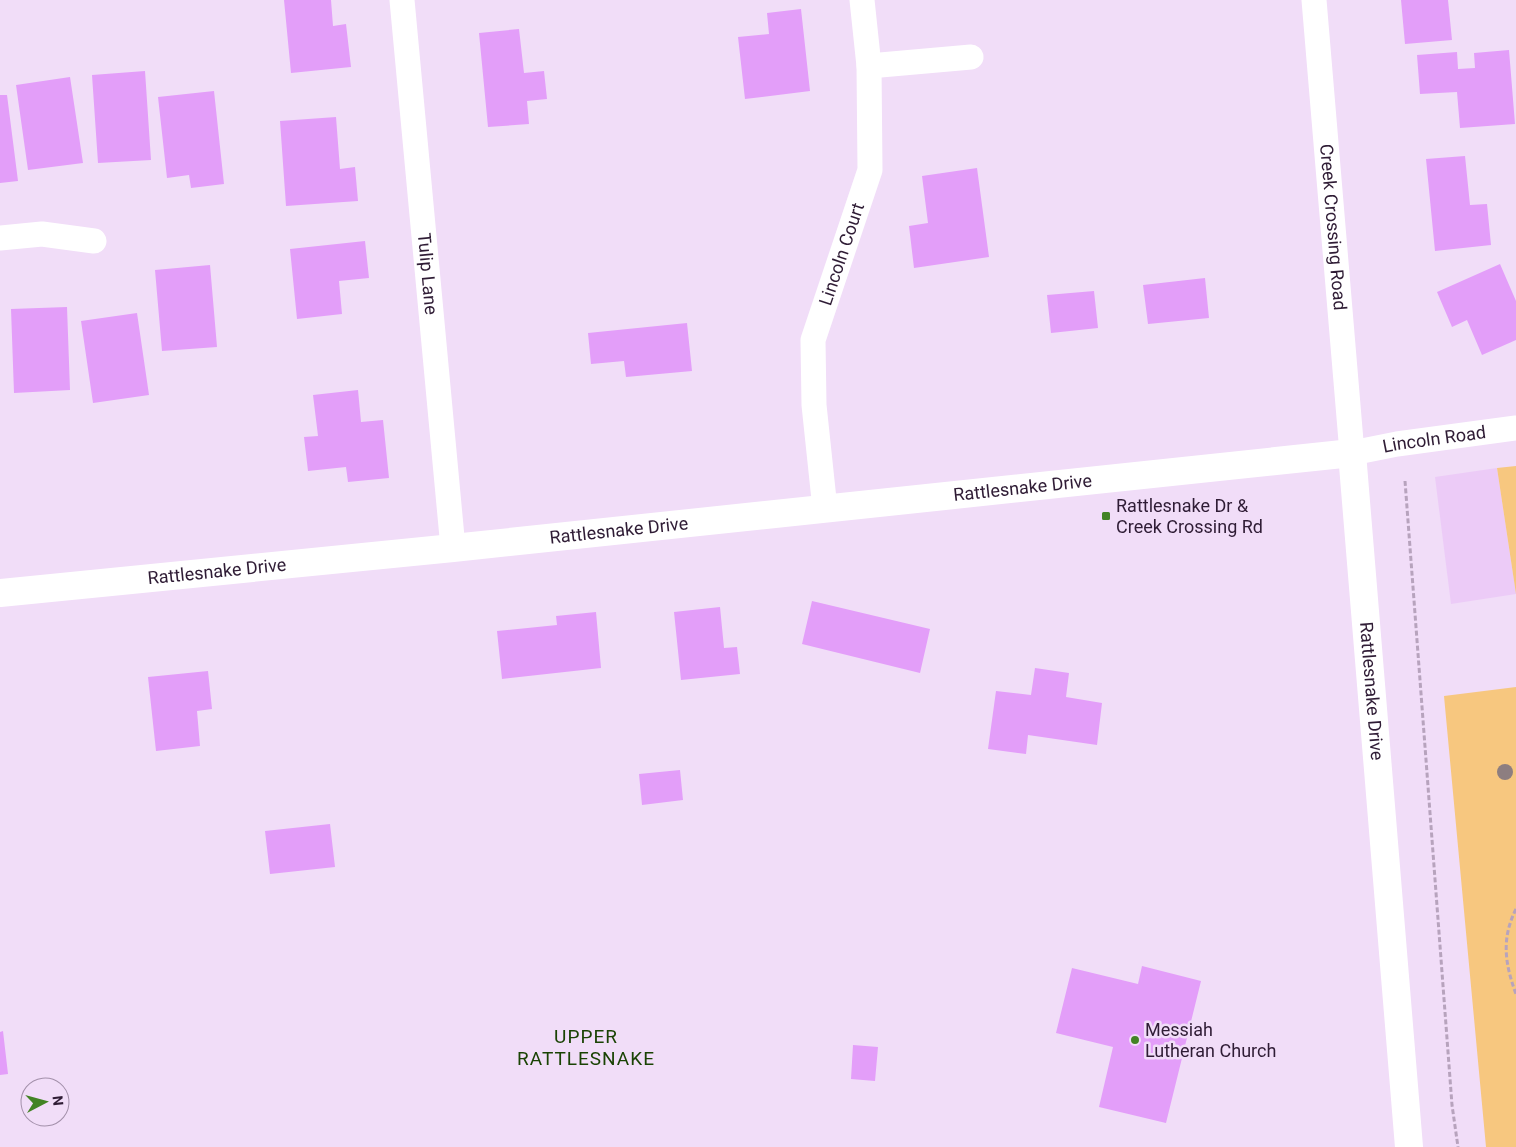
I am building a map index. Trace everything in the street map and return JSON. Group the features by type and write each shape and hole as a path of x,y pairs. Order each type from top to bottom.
{"street":[{"name":"Tulip Lane","path":"402,0 453,548"},
{"name":"Lincoln Court","path":"825,509 814,405 813,340 870,170 869,66 862,0"},
{"name":"Creek Crossing Road","path":"1314,0 1352,453"},
{"path":"869,66 971,57"},
{"path":"0,238 42,234 94,241"},
{"name":"Lincoln Road","path":"1352,453 1396,444 1516,428"},
{"name":"Rattlesnake Drive","path":"0,593 453,548 1352,453 1409,1147"}],"path":[{"path":"1405,481 1452,1105 1458,1147"},
{"path":"1516,909 1506,937 1505,952 1516,994"}],"shaded area":[{"path":"1516,466 1516,594 1497,468"},
{"path":"1497,468 1516,594 1451,604 1435,477"},
{"path":"1516,687 1516,1147 1486,1147 1444,696"}],"building":[{"path":"284,0 331,0 333,26 346,24 351,67 291,73"},
{"path":"1401,0 1448,0 1452,40 1405,44"},
{"path":"801,9 810,91 745,99 738,37 769,34 767,13"},
{"path":"519,29 524,73 544,71 547,99 527,101 529,124 488,127 479,33"},
{"path":"1509,50 1515,124 1460,128 1457,92 1420,94 1417,55 1457,52 1458,69 1475,68 1474,53"},
{"path":"145,71 151,160 98,163 92,75"},
{"path":"70,77 83,163 28,170 16,85"},
{"path":"214,91 224,184 191,188 189,175 167,178 158,97"},
{"path":"0,95 7,95 18,181 0,183"},
{"path":"336,117 340,169 355,167 358,201 286,206 280,121"},
{"path":"1465,156 1470,205 1487,204 1491,245 1435,251 1426,159"},
{"path":"977,168 989,257 914,268 909,226 928,223 922,176"},
{"path":"365,241 369,278 339,281 342,314 297,319 290,249"},
{"path":"1500,264 1516,301 1516,340 1482,355 1467,320 1452,327 1437,292"},
{"path":"210,265 217,347 162,351 155,270"},
{"path":"1205,278 1209,318 1148,324 1143,285"},
{"path":"1094,291 1098,328 1051,333 1047,295"},
{"path":"67,307 70,390 14,393 11,309"},
{"path":"137,313 149,395 93,403 81,321"},
{"path":"687,323 692,371 626,377 624,361 591,364 588,333"},
{"path":"358,390 361,422 383,420 389,478 348,482 346,467 308,471 304,437 318,436 313,395"},
{"path":"812,601 930,629 920,673 802,644"},
{"path":"720,607 724,648 737,647 740,674 681,680 674,612"},
{"path":"596,612 601,668 502,679 497,631 557,625 556,616"},
{"path":"1035,668 1069,673 1066,697 1102,703 1097,745 1028,735 1026,754 988,749 996,691 1031,695"},
{"path":"208,671 212,709 197,711 200,746 156,751 148,677"},
{"path":"680,770 683,800 642,805 639,774"},
{"path":"330,824 335,867 270,874 265,831"},
{"name":"Messiah Lutheran Church","path":"1142,966 1201,981 1166,1123 1099,1107 1113,1047 1056,1033 1072,968 1138,984"},
{"path":"3,1031 8,1074 0,1075 0,1032"},
{"path":"853,1045 878,1047 875,1081 851,1079"}],"place":[{"name":"Rattlesnake Dr & Creek Crossing Rd","path":"1106,516"},
{"name":"Messiah Lutheran Church","path":"1135,1040"}],"district":[{"name":"UPPER RATTLESNAKE","path":"586,1047"}]}
